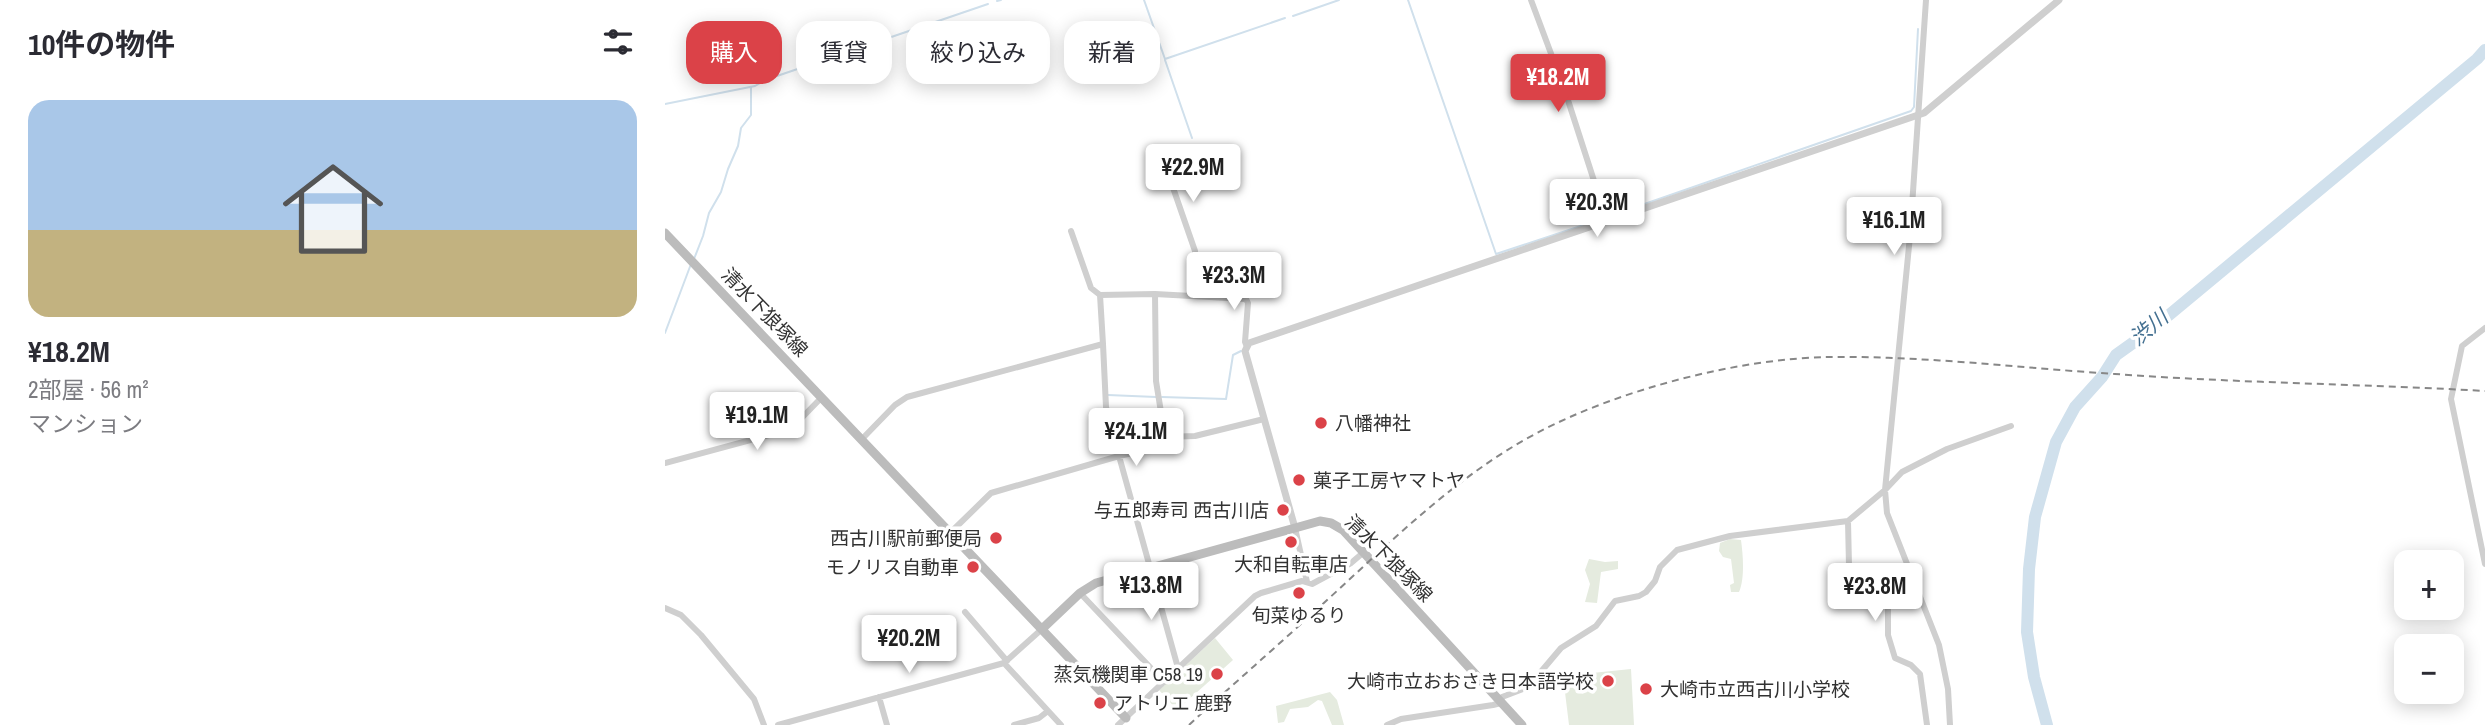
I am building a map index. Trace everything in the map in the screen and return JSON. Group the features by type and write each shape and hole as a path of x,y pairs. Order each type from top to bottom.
{"main road":[{"name":"清水下狼塚線","path":"665,233 1126,718"},
{"name":"清水下狼塚線","path":"1042,629 1080,593 1096,583 1320,521 1331,523 1343,530 1364,552 1522,725"}],"street":[{"path":"1531,0 1565,91 1607,221"},
{"path":"1926,0 1919,115 1885,490 1887,513 1938,645 1948,689 1950,725"},
{"path":"1307,582 1295,528 1245,351 1249,343 1924,113 2059,0"},
{"path":"1162,156 1195,251 1194,296"},
{"path":"1071,231 1091,288 1100,295 1155,294 1246,299 1247,347"},
{"path":"951,532 991,493 1119,456 1164,446 1158,397 1155,294"},
{"path":"1100,295 1106,407 1178,668"},
{"path":"2485,328 2462,346 2451,399 2485,564"},
{"path":"862,439 895,405 908,397 1103,344"},
{"path":"665,463 791,429 822,397"},
{"path":"1165,437 1195,436 1264,419"},
{"path":"1387,725 1401,719 1501,703 1503,697 1522,692 1561,648 1596,626 1615,601 1646,592 1655,581 1660,567 1677,550 1730,536 1848,521 1902,472 1947,449 2011,426"},
{"path":"1848,521 1849,566 1883,592 1888,602 1888,635 1891,647 1895,658 1911,665 1920,674 1927,725"},
{"path":"1118,725 1261,593 1302,581 1312,584 1364,552"},
{"path":"1080,593 1164,682"},
{"path":"665,608 681,615 701,635 754,699 764,725"},
{"path":"965,612 1061,725"},
{"path":"778,725 1005,662 1042,629"},
{"path":"879,697 887,725"},
{"path":"1014,725 1039,718 1048,711"}],"shaded area":[{"path":"1730,539 1741,540 1743,573 1739,592 1731,592 1730,585 1734,583 1731,559 1723,557 1719,551 1720,543"},
{"path":"1589,559 1618,561 1618,569 1601,572 1597,603 1585,602 1590,584 1585,570"},
{"path":"1215,638 1233,660 1177,710 1159,690"},
{"path":"1631,669 1634,725 1569,725 1563,676"},
{"path":"1330,692 1337,700 1344,725 1332,725 1322,701 1318,700 1308,707 1290,709 1284,722 1278,723 1276,706"}],"waterway":[{"path":"997,1 1001,0"},
{"path":"1144,0 1165,59 1285,18"},
{"path":"1293,16 1339,0"},
{"path":"1408,0 1496,254 1602,219"},
{"path":"782,74 988,4"},
{"path":"1610,216 1911,111 1914,107 1918,29"},
{"name":"渋川","path":"2047,725 2034,677 2027,632 2029,569 2035,517 2056,442 2075,407 2102,377 2116,355 2151,330 2485,50"},
{"path":"1165,60 1192,138"},
{"path":"665,104 758,84"},
{"path":"694,259 709,213 721,192 738,146 741,128 751,115 751,87"},
{"path":"665,333 691,264"},
{"path":"1162,397 1226,399 1233,355 1241,351"},
{"path":"1108,395 1156,397"}],"railway":[{"path":"1189,725 1401,532 1479,469 1507,450 1569,417 1641,390 1680,379 1758,363 1867,357 2161,377 2485,391"}],"place":[{"name":"八幡神社","path":"1321,423"},
{"name":"菓子工房ヤマトヤ","path":"1299,480"},
{"name":"与五郎寿司 西古川店","path":"1283,510"},
{"name":"西古川駅前郵便局","path":"996,538"},
{"name":"大和自転車店","path":"1291,542"},
{"name":"モノリス自動車","path":"973,567"},
{"name":"旬菜ゆるり","path":"1299,593"},
{"name":"蒸気機関車 C58 19","path":"1217,674"},
{"name":"大崎市立おおさき日本語学校","path":"1608,681"},
{"name":"大崎市立西古川小学校","path":"1646,689"},
{"name":"アトリエ 鹿野","path":"1100,703"}]}
